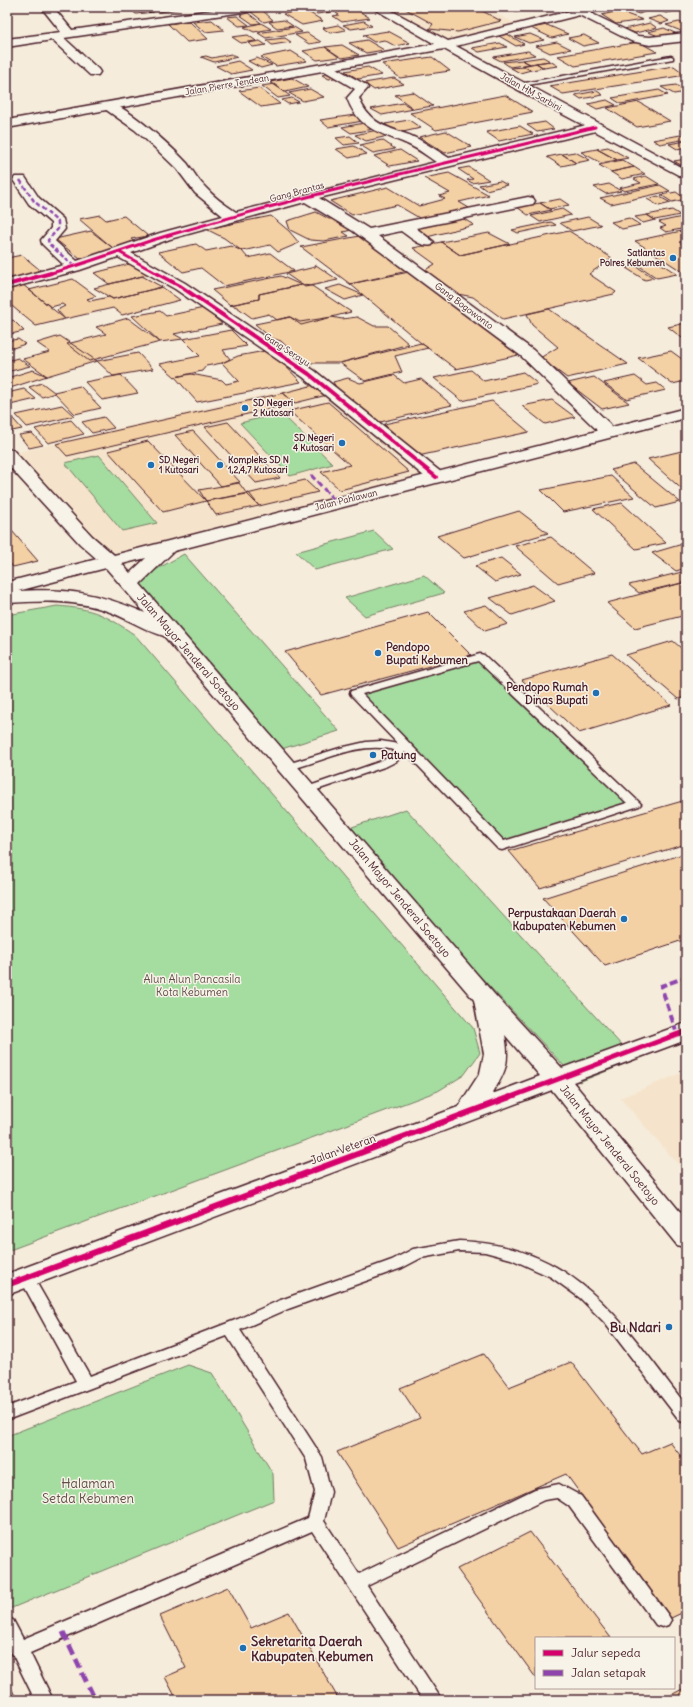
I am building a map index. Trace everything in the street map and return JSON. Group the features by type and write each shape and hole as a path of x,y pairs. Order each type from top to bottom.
{"street":[{"path":"47,7 69,34"},
{"path":"7,43 257,7"},
{"name":"Jalan HM Sarbini","path":"377,7 594,127 686,175"},
{"path":"569,7 635,39 650,41 686,37"},
{"name":"Jalan Pierre Tendean","path":"7,124 446,46 600,7"},
{"path":"158,11 167,20"},
{"path":"55,36 94,72"},
{"path":"327,67 362,88 353,98 356,106 365,118 385,132 412,141 446,162"},
{"path":"109,106 140,127 182,166 200,190 215,204 234,217"},
{"name":"Gang Brantas","path":"7,285 75,267 165,236 307,197 594,127"},
{"path":"20,180 34,201 58,222 58,229 48,240 49,244 75,267"},
{"name":"Gang Bogowonto","path":"307,197 367,234 527,353 604,428 604,433"},
{"path":"367,234 528,202"},
{"path":"403,226 427,242"},
{"name":"Gang Serayu","path":"119,252 180,286 257,340 309,374 436,477"},
{"name":"Jalan Pahlawan","path":"7,588 686,413"},
{"path":"7,454 86,540 110,561"},
{"path":"58,574 86,540"},
{"path":"130,584 167,546"},
{"name":"Jalan Mayor Jenderal Soetoyo","path":"110,561 486,999 557,1079 686,1238"},
{"path":"7,597 44,596 84,598 123,611 173,633"},
{"path":"467,1113 492,1074 496,1054 486,999"},
{"name":"Jalan Veteran","path":"17,1281 686,1031"}],"lane":[{"path":"517,85 671,58"},
{"path":"288,767 362,746 379,743 404,748 502,846 635,804 480,657 355,693 404,748"},
{"path":"308,790 383,764 393,759 404,748"},
{"path":"7,1414 230,1328 283,1305 397,1264 418,1253 459,1246 485,1247 515,1255 556,1273 585,1294 609,1318 686,1417"},
{"path":"17,1281 86,1384"},
{"path":"230,1328 314,1457 323,1492 315,1522 433,1700"},
{"path":"356,1583 541,1494 559,1491 576,1501 662,1620"},
{"path":"19,1650 315,1522"},
{"path":"7,1625 44,1700"}],"shaded area":[{"path":"377,7 482,7 521,26 446,45"},
{"name":"Kompleks SD N 1,2,4,7 Kutosari","path":"316,382 429,476 110,558 15,453"},
{"path":"686,1071 686,1173 620,1098"}],"green space":[{"path":"281,413 333,464 290,476 240,423"},
{"path":"99,455 157,523 122,531 65,463"},
{"path":"374,531 393,549 315,570 296,552"},
{"path":"184,554 339,731 275,751 130,584"},
{"path":"424,575 444,593 365,616 345,598"},
{"name":"Alun Alun Pancasila Kota Kebumen","path":"57,606 81,609 99,614 107,617 135,635 473,1028 480,1053 464,1075 438,1091 7,1251 7,615"},
{"path":"480,657 635,804 502,846 355,693"},
{"path":"406,809 635,1060 579,1082 343,830"},
{"name":"Halaman Setda Kebumen","path":"188,1365 212,1373 273,1474 274,1500 7,1610 7,1436"}],"building":[{"path":"127,7 148,7 154,12 136,14"},
{"path":"153,7 176,7 178,9 159,12"},
{"path":"328,7 355,7 333,10"},
{"path":"402,7 475,7 501,21 458,32 429,29 433,24"},
{"path":"505,7 526,7 531,9 518,12"},
{"path":"641,7 649,10 639,14 626,9"},
{"path":"667,7 676,11 666,13 655,9"},
{"path":"324,8 331,12 317,14 310,10"},
{"path":"356,9 370,18 342,22 333,16 339,15 335,12"},
{"path":"262,10 273,20 264,22 251,12"},
{"path":"305,10 323,21 302,25 283,14"},
{"path":"618,11 643,20 616,24 602,15"},
{"path":"248,13 261,23 253,24 240,15"},
{"path":"237,16 249,25 239,26 227,17"},
{"path":"660,16 669,21 661,24 648,19"},
{"path":"212,20 224,30 205,32 193,22"},
{"path":"284,20 293,26 277,28 269,22"},
{"path":"189,21 208,39 187,42 168,24"},
{"path":"364,21 372,26 351,29 343,25"},
{"path":"679,22 686,25 686,33 666,25"},
{"path":"261,23 271,29 254,32 244,27"},
{"path":"650,23 657,28 635,33 624,29"},
{"path":"338,25 346,30 330,33 323,28"},
{"path":"547,25 568,34 552,38 531,28"},
{"path":"294,27 302,32 266,38 258,33"},
{"path":"664,28 677,34 661,37 648,32"},
{"path":"388,31 410,43 395,46 384,40 374,42 363,35"},
{"path":"307,33 321,42 309,44 295,35"},
{"path":"507,34 524,44 516,46 499,36"},
{"path":"530,34 544,40 529,43 515,37"},
{"path":"248,35 256,41 241,43 232,37"},
{"path":"584,35 599,43 583,46 568,38"},
{"path":"285,38 291,42 272,45 266,40"},
{"path":"367,40 384,50 366,53 349,43"},
{"path":"260,41 266,45 253,47 248,43"},
{"path":"557,42 571,49 550,53 536,46"},
{"path":"639,42 657,52 575,66 558,56"},
{"path":"500,43 507,47 479,52 472,48"},
{"path":"342,45 359,55 342,58 325,47"},
{"path":"325,47 339,57 317,60 303,51"},
{"path":"291,51 307,61 276,66 261,57"},
{"path":"528,51 535,55 501,61 493,57"},
{"path":"231,54 238,57 214,62 201,57 206,56 212,58"},
{"path":"432,57 450,71 400,78 382,64"},
{"path":"543,57 550,61 530,64 522,60"},
{"path":"257,58 272,65 261,68 248,61"},
{"path":"522,60 530,64 510,67 503,62"},
{"path":"238,61 252,70 231,74 216,66"},
{"path":"550,61 558,66 544,68 536,63"},
{"path":"536,63 544,68 531,70 522,66"},
{"path":"674,66 686,75 563,94 549,86"},
{"path":"368,67 382,75 358,79 345,71"},
{"path":"525,67 531,70 520,73 511,68"},
{"path":"331,73 339,77 329,79 322,75"},
{"path":"292,78 308,87 285,92 270,82"},
{"path":"394,78 404,84 374,90 364,83"},
{"path":"274,84 290,96 278,98 262,86"},
{"path":"676,85 686,92 674,94 661,87"},
{"path":"259,88 280,104 261,107 239,91"},
{"path":"310,89 324,97 303,101 289,93"},
{"path":"659,90 668,95 621,104 612,98"},
{"path":"597,91 603,95 581,99 575,95"},
{"path":"413,92 433,106 414,109 395,95"},
{"path":"505,95 533,112 436,130 410,113"},
{"path":"292,98 299,102 288,104 282,100"},
{"path":"607,100 616,105 597,109 588,104"},
{"path":"639,102 670,121 637,127 607,108"},
{"path":"403,103 414,109 382,115 371,109"},
{"path":"355,115 363,121 328,127 320,120"},
{"path":"409,120 421,128 398,133 385,124"},
{"path":"545,122 554,129 537,132 527,125"},
{"path":"365,123 374,129 351,133 342,127"},
{"path":"520,126 533,134 499,141 486,132"},
{"path":"377,130 388,136 366,141 355,135"},
{"path":"446,131 472,147 445,153 419,137"},
{"path":"686,134 686,139 660,144 653,140"},
{"path":"350,136 359,143 344,145 336,138"},
{"path":"382,140 395,149 373,153 360,145"},
{"path":"686,141 686,147 677,149 669,144"},
{"path":"354,146 367,154 349,158 336,149"},
{"path":"608,147 628,158 617,160 597,149"},
{"path":"597,149 617,160 601,163 581,152"},
{"path":"400,150 417,161 390,166 374,156"},
{"path":"575,152 590,160 576,163 562,154"},
{"path":"562,154 576,163 561,166 547,157"},
{"path":"686,159 686,168 674,161"},
{"path":"622,160 634,167 611,172 599,165"},
{"path":"469,167 489,180 472,183 467,180 473,179 458,169"},
{"path":"634,167 645,174 622,179 611,172"},
{"path":"449,173 489,195 459,202 469,208 421,219 397,205 352,215 330,201 388,187 419,206 445,199 439,196 450,193 424,178"},
{"path":"646,176 659,184 624,191 619,188 641,183 634,179"},
{"path":"500,181 507,185 486,190 479,185"},
{"path":"609,184 621,191 606,194 594,187"},
{"path":"660,185 670,191 611,204 600,198"},
{"path":"676,192 686,199 672,202 661,195"},
{"path":"658,196 671,203 659,206 647,199"},
{"path":"560,199 569,205 549,209 540,203"},
{"path":"540,203 551,210 528,215 517,207"},
{"path":"562,209 571,215 540,222 531,216"},
{"path":"672,210 680,215 655,220 647,215"},
{"path":"316,212 329,219 340,218 356,229 343,232 349,236 324,241 310,240 290,230 287,221"},
{"path":"100,215 106,220 124,216 148,236 131,239 137,244 114,249 79,219"},
{"path":"457,215 474,225 427,237 410,227"},
{"path":"647,215 655,220 643,223 635,217"},
{"path":"271,216 289,231 299,243 278,252 270,245 242,251 224,238 206,229"},
{"path":"588,217 601,225 572,231 560,223"},
{"path":"682,217 686,220 686,228 666,232 660,228 666,226 659,222"},
{"path":"629,218 640,225 622,229 611,222"},
{"path":"551,222 556,225 518,233 512,230"},
{"name":"Satlantas Polres Kebumen","path":"686,230 686,241 679,242 686,247 686,274 635,241"},
{"path":"91,231 114,249 85,263 55,239"},
{"path":"569,231 612,258 589,274 616,292 614,294 503,319 473,297 458,294 422,272 435,264 413,248 441,242 460,255"},
{"path":"489,233 510,244 460,255 441,242"},
{"path":"365,235 412,270 350,284 301,247"},
{"path":"196,244 206,251 231,246 242,251 248,258 270,253 294,271 224,286 201,268 183,272 158,252"},
{"path":"22,255 45,274 16,281 7,274 7,258"},
{"path":"657,261 677,274 657,278 638,265"},
{"path":"133,263 156,273 109,284 94,273"},
{"path":"316,265 338,280 305,287 286,274 315,267"},
{"path":"636,266 654,278 645,280 626,268"},
{"path":"414,271 523,354 456,369 421,343 350,284"},
{"path":"142,276 162,287 113,299 94,288"},
{"path":"281,276 301,285 259,294 259,299 230,305 212,290"},
{"path":"73,279 96,296 87,299 90,301 109,297 113,299 162,287 180,300 122,315 113,308 65,319 57,310 65,306 62,304 51,307 29,290"},
{"path":"22,284 65,319 36,326 7,302 7,297 9,296 7,294 7,288"},
{"path":"301,285 312,286 351,312 301,325 290,317 277,320 269,314 252,318 237,307 230,305 259,299 259,294"},
{"path":"340,285 363,295 345,300 325,289"},
{"path":"204,308 222,324 174,334 183,339 160,342 132,316 160,311 166,316"},
{"path":"549,309 628,364 567,378 540,358 558,347 532,325 527,314"},
{"path":"290,317 300,322 332,317 342,319 357,317 374,326 388,326 409,344 340,363 304,363 281,341 271,338 255,324"},
{"path":"128,318 160,342 89,361 67,344 106,334 96,327"},
{"path":"13,320 24,331 7,335 7,322"},
{"path":"686,323 686,341 668,327"},
{"path":"231,330 247,346 223,350 230,359 222,363 206,366 202,371 175,377 160,364 200,356 183,339"},
{"path":"60,336 97,361 47,376 23,359 50,352 37,343"},
{"path":"18,339 25,344 13,348 7,343 7,341"},
{"path":"421,343 428,348 395,356 402,372 365,381 340,363"},
{"path":"270,350 301,382 197,402 175,377 191,374 222,380 226,384 239,381 222,363 238,356"},
{"path":"671,351 686,362 686,381 672,384 638,358"},
{"path":"138,353 153,369 113,376 97,361"},
{"path":"18,358 30,366 7,372 7,361"},
{"path":"33,370 47,376 7,389 7,378"},
{"path":"471,370 484,381 523,372 538,384 462,401 434,378"},
{"path":"121,375 138,393 102,400 85,382"},
{"path":"394,375 404,383 421,379 452,405 376,423 337,389 333,382 348,378 360,383"},
{"path":"635,376 647,385 657,383 666,390 626,399 604,383"},
{"path":"594,377 629,403 602,409 568,383"},
{"path":"42,383 55,393 42,397 29,387"},
{"path":"318,384 331,394 295,403 283,393"},
{"path":"80,386 101,408 75,414 54,392"},
{"path":"24,389 36,399 10,405 7,403 7,393"},
{"path":"283,393 295,403 67,456 56,444"},
{"path":"552,400 575,417 545,424 522,406"},
{"path":"492,401 529,432 418,456 384,424"},
{"path":"328,402 409,472 340,490 321,472 350,465 289,411"},
{"path":"62,405 74,416 27,427 16,415"},
{"path":"7,412 22,429 7,432"},
{"path":"104,417 114,428 92,433 82,422"},
{"path":"71,420 84,434 48,443 35,429"},
{"path":"228,422 280,478 256,483 205,427"},
{"path":"193,431 240,482 221,486 175,435"},
{"path":"32,433 43,445 29,448 19,435"},
{"path":"148,441 206,501 163,512 108,451"},
{"path":"686,450 686,493 648,459"},
{"path":"634,464 680,502 656,508 611,470"},
{"path":"611,476 634,497 563,512 541,490"},
{"path":"305,480 318,492 259,506 247,494"},
{"path":"239,483 247,494 206,501 199,490"},
{"path":"249,493 259,506 216,515 206,501"},
{"path":"622,503 666,543 636,549 593,509"},
{"path":"519,511 548,533 464,558 437,536"},
{"path":"12,531 38,561 13,567 7,560 7,532"},
{"path":"551,537 594,573 558,583 515,546"},
{"path":"686,543 686,568 676,571 652,553"},
{"path":"501,558 521,574 495,582 475,566"},
{"path":"686,571 686,582 639,593 629,585"},
{"path":"686,582 686,615 635,628 607,603"},
{"path":"533,585 555,601 512,615 490,598"},
{"path":"486,605 508,624 485,631 464,611"},
{"name":"Pendopo Bupati Kebumen","path":"428,612 471,655 321,695 285,652"},
{"path":"673,641 681,648 686,647 686,697 678,699 626,655"},
{"name":"Pendopo Rumah Dinas Bupati","path":"612,654 671,705 579,733 522,680"},
{"path":"686,800 686,844 540,888 509,851"},
{"name":"Perpustakaan Daerah Kabupaten Kebumen","path":"686,853 686,939 605,966 543,898"},
{"path":"484,1354 509,1387 571,1362 642,1454 670,1442 686,1463 686,1611 671,1618 566,1474 398,1547 337,1452 420,1418 400,1388"},
{"path":"530,1532 610,1637 535,1637 535,1677 457,1569"},
{"name":"Sekretarita Daerah Kabupaten Kebumen","path":"228,1587 251,1628 289,1612 339,1700 177,1700 165,1677 186,1668 160,1616"},
{"path":"7,1679 17,1700 7,1700"},
{"path":"686,1687 686,1700 662,1700"}],"marked path":[{"path":"20,180 34,201 58,222 58,229 48,240 49,244 75,267"},
{"path":"311,475 336,502"},
{"path":"677,1034 661,986 686,977"},
{"path":"63,1632 95,1700"}],"cycle path":[{"path":"7,285 87,263 165,236 307,197 595,127"},
{"path":"119,252 180,286 257,340 309,374 436,477"},
{"path":"7,1285 686,1031"}],"place":[{"name":"Satlantas Polres Kebumen","path":"673,258"},
{"name":"SD Negeri 2 Kutosari","path":"245,408"},
{"name":"SD Negeri 4 Kutosari","path":"342,443"},
{"name":"SD Negeri 1 Kutosari","path":"151,465"},
{"name":"Kompleks SD N 1,2,4,7 Kutosari","path":"220,465"},
{"name":"Pendopo Bupati Kebumen","path":"378,653"},
{"name":"Pendopo Rumah Dinas Bupati","path":"596,693"},
{"name":"Patung","path":"373,755"},
{"name":"Perpustakaan Daerah Kabupaten Kebumen","path":"624,919"},
{"name":"Bu Ndari","path":"669,1327"},
{"name":"Sekretarita Daerah Kabupaten Kebumen","path":"243,1648"}]}
